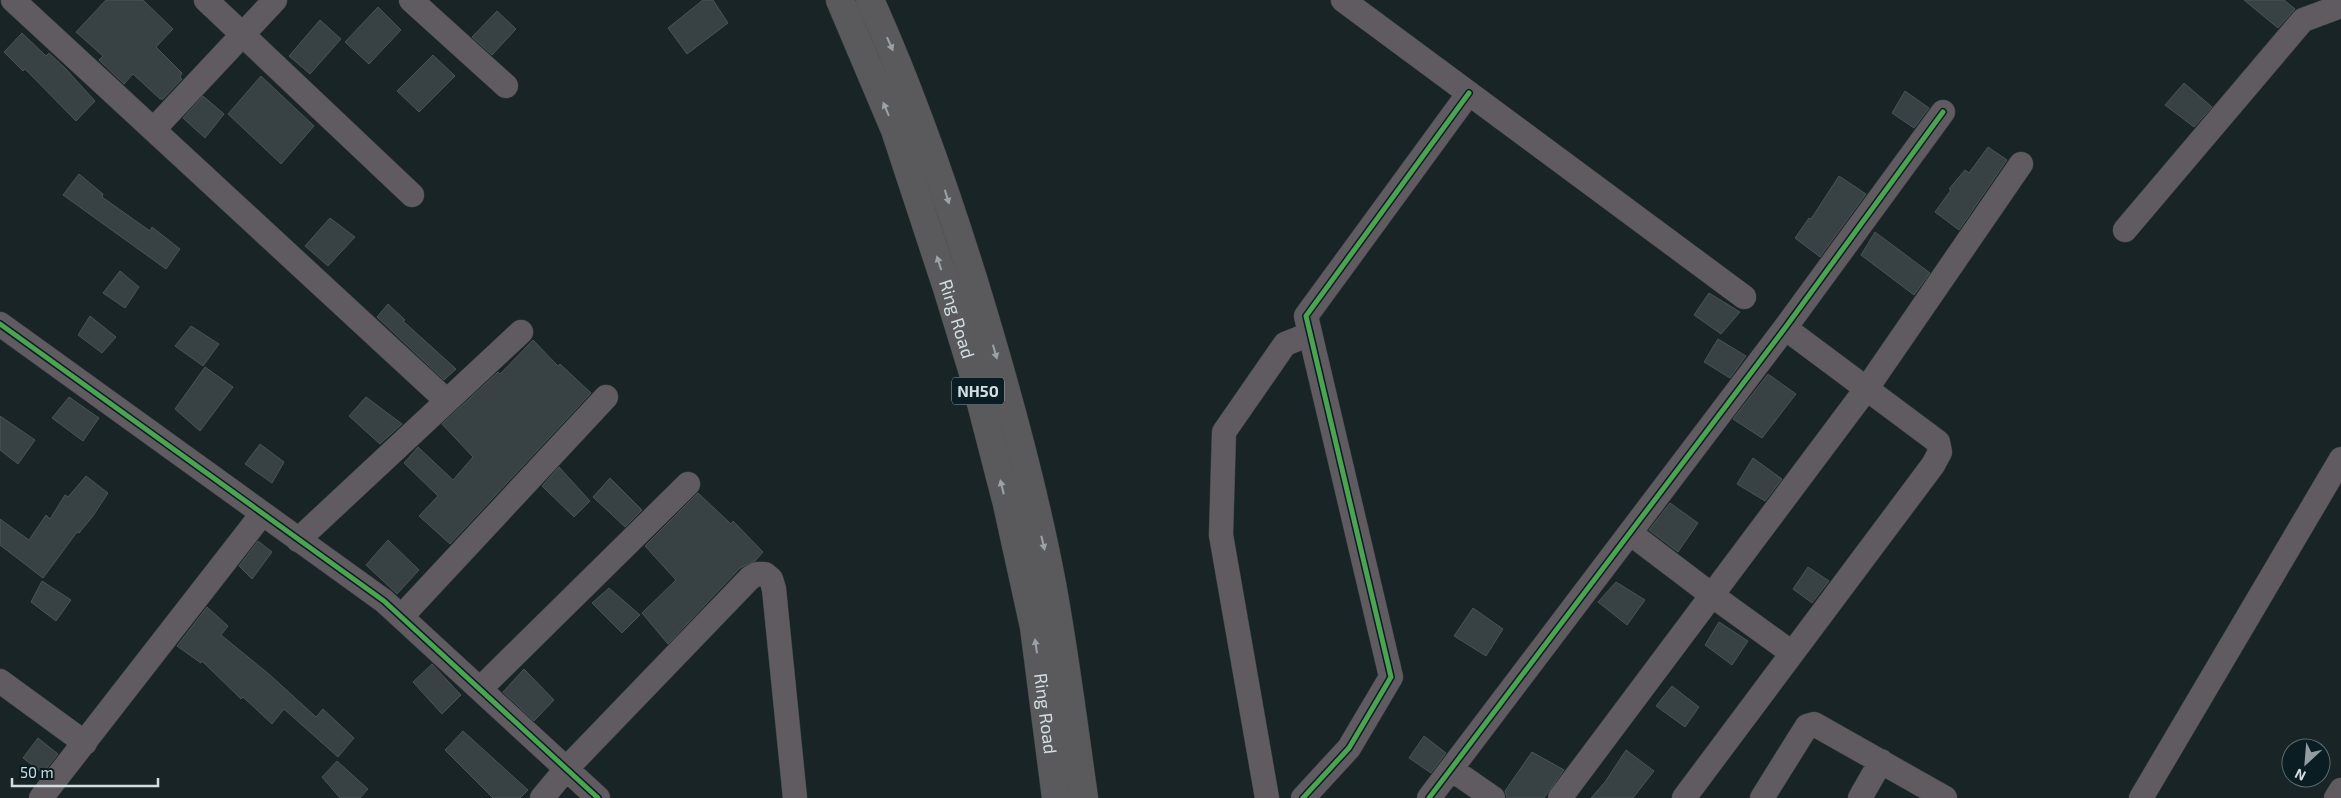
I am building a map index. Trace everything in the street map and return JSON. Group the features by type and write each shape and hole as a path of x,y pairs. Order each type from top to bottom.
{"highway":[{"name":"Ring Road","path":"840,0 895,130 974,376 1007,504 1034,627 1056,798"},
{"name":"Ring Road","path":"870,0 897,59 944,187 995,350 1052,583 1084,798"}],"street":[{"path":"13,0 447,402"},
{"path":"206,0 412,195"},
{"path":"154,129 275,0"},
{"path":"411,0 506,86"},
{"path":"1343,0 1744,297"},
{"path":"2125,230 2303,20 2341,6"},
{"path":"1303,798 1349,748 1391,677 1306,316 1468,93"},
{"path":"1429,798 1785,328 1943,112"},
{"path":"1560,798 1867,388 2021,164"},
{"path":"0,324 402,616 598,798"},
{"path":"1684,798 1933,465 1940,452 1938,442 1785,328"},
{"path":"298,540 521,332"},
{"path":"1267,798 1221,536 1224,432 1285,344 1310,334"},
{"path":"402,616 606,397"},
{"path":"2141,798 2341,459"},
{"path":"480,688 688,484"},
{"path":"41,798 262,514"},
{"path":"1630,533 1712,596 1792,653"},
{"path":"542,798 567,768 750,578 757,574 765,574 771,579 774,589 795,798"},
{"path":"0,681 85,743"},
{"path":"1762,798 1810,724 1818,725 1945,798"},
{"path":"1860,798 1881,761"},
{"path":"1451,769 1492,798"},
{"path":"2336,798 2341,790"}],"building":[{"path":"106,0 143,0 173,29 156,47 182,73 180,77 182,79 163,99 160,99 133,74 124,84 99,60 103,56 76,32"},
{"path":"703,0 713,0 728,23 687,54 668,28"},
{"path":"2244,0 2284,0 2295,9 2278,28"},
{"path":"378,7 401,30 369,64 345,42"},
{"path":"497,11 516,29 492,55 472,37"},
{"path":"320,20 341,39 310,74 289,56"},
{"path":"22,33 46,56 49,53 95,101 76,121 25,69 23,71 4,52"},
{"path":"433,55 455,76 419,112 397,91"},
{"path":"261,76 314,126 281,164 228,114"},
{"path":"2184,83 2212,107 2194,127 2165,105"},
{"path":"1905,91 1929,108 1914,128 1892,113"},
{"path":"203,96 224,114 205,138 183,118"},
{"path":"1988,147 2007,160 1959,230 1935,212 1951,190 1949,189 1965,170 1969,173"},
{"path":"79,174 103,194 102,197 150,231 152,227 180,249 166,269 63,195"},
{"path":"1839,176 1866,194 1820,257 1795,238 1809,218 1811,219"},
{"path":"330,218 355,237 328,266 305,246"},
{"path":"1875,232 1930,273 1914,295 1861,255"},
{"path":"120,271 139,287 125,308 103,293"},
{"path":"1709,293 1740,312 1721,334 1694,315"},
{"path":"388,304 405,320 403,321 456,369 444,380 377,317"},
{"path":"90,316 116,337 102,353 78,335"},
{"path":"191,326 219,344 203,366 175,346"},
{"path":"1718,339 1746,356 1730,378 1704,362"},
{"path":"533,340 558,366 560,364 591,393 450,544 419,516 438,496 404,463 418,447 453,480 473,457 442,424 498,372 500,374"},
{"path":"205,367 233,387 200,431 175,409"},
{"path":"1768,374 1796,394 1762,438 1733,419"},
{"path":"69,397 99,418 83,441 52,418"},
{"path":"366,397 402,424 380,444 349,416"},
{"path":"0,416 35,440 18,464 0,450"},
{"path":"260,444 284,462 272,483 245,464"},
{"path":"1753,458 1782,479 1765,501 1737,484"},
{"path":"559,467 590,501 574,517 542,486"},
{"path":"86,476 108,493 93,516 79,533 77,532 43,578 0,545 0,519 29,540 46,515 50,519 65,495 68,497"},
{"path":"610,478 642,510 625,527 593,497"},
{"path":"698,493 731,524 733,521 763,552 755,561 740,568 668,644 642,613 676,580 645,546"},
{"path":"1670,503 1698,523 1678,552 1649,530"},
{"path":"388,540 419,570 397,594 366,565"},
{"path":"258,541 272,552 252,579 239,566"},
{"path":"1808,567 1829,581 1812,603 1793,589"},
{"path":"42,581 71,600 56,621 31,602"},
{"path":"1616,582 1645,600 1627,625 1598,602"},
{"path":"609,588 640,615 622,633 592,603"},
{"path":"207,607 228,626 221,635 270,675 316,717 323,709 354,738 338,757 284,709 272,724 243,697 241,699 202,661 201,663 177,646"},
{"path":"1473,608 1503,629 1486,656 1454,636"},
{"path":"1719,622 1748,641 1732,665 1705,645"},
{"path":"432,664 461,695 442,714 413,682"},
{"path":"524,669 554,700 534,721 503,692"},
{"path":"1672,686 1699,707 1685,727 1656,706"},
{"path":"463,731 528,790 520,798 493,798 445,750"},
{"path":"1424,736 1446,753 1431,773 1409,758"},
{"path":"38,738 58,754 43,773 23,758"},
{"path":"1626,750 1654,771 1633,798 1591,798 1605,782"},
{"path":"1532,752 1564,770 1544,798 1507,798 1505,791"},
{"path":"337,761 368,789 360,798 340,798 322,777"}],"cycle path":[{"path":"1303,798 1349,748 1391,677 1306,316 1469,93"},
{"path":"1429,798 1785,328 1943,112"},
{"path":"0,324 384,601 598,798"}]}
